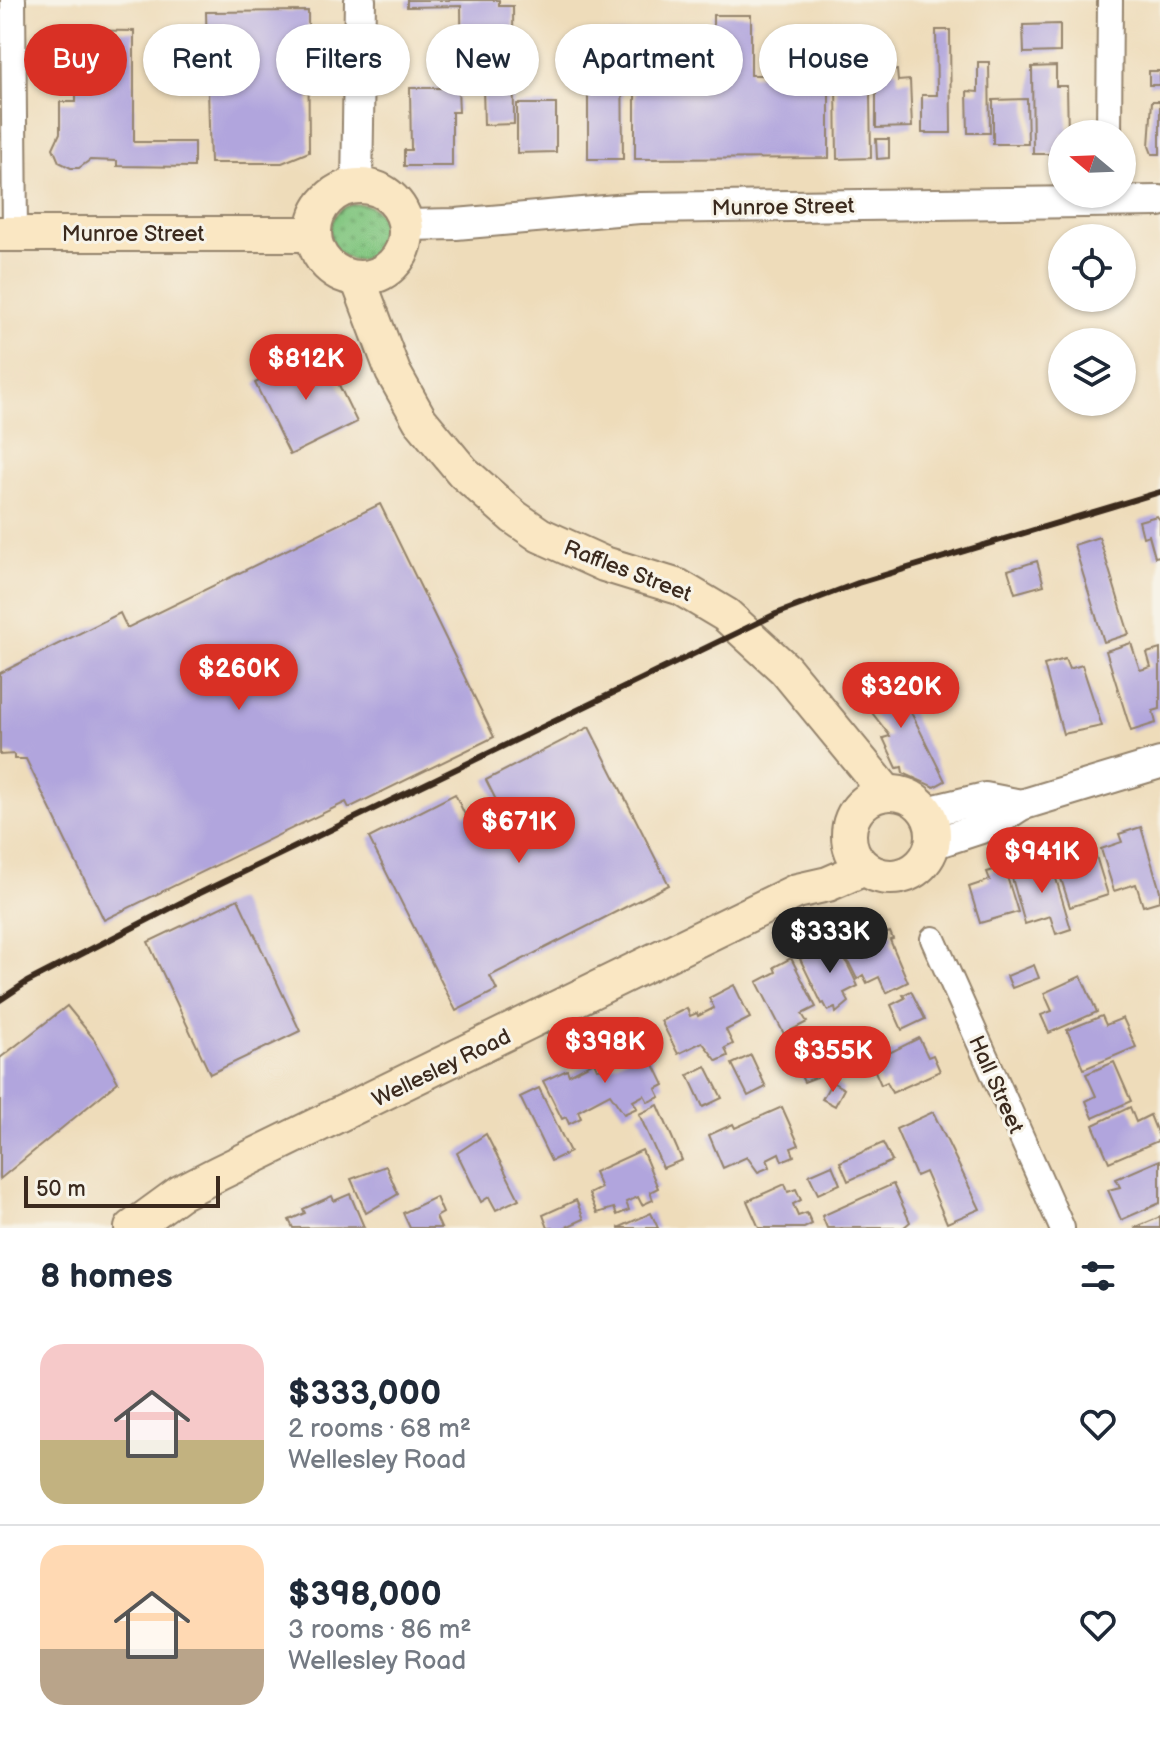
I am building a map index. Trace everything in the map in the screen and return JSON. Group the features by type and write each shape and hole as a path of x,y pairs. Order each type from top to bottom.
{"main road":[{"path":"357,186 389,196 401,206 407,225 395,264 380,275 358,279 325,266 316,251 313,234 318,212 327,197 340,189 357,186"},
{"name":"Munroe Street","path":"8,234 313,234"},
{"name":"Raffles Street","path":"358,279 393,372 420,420 463,472 514,517 550,540 604,564 679,587 703,599 785,669 837,736 860,756 887,793"},
{"name":"Raffles Street","path":"837,736 857,840"},
{"path":"887,793 916,801 929,828 927,857 905,875 878,875 857,840 875,796 887,793"},
{"name":"Wellesley Road","path":"132,1228 180,1193 219,1173 797,891 819,866 857,840"}],"street":[{"path":"8,234 13,0"},
{"path":"357,186 360,0"},
{"path":"1109,120 1110,0"},
{"name":"Munroe Street","path":"407,225 456,224 639,208 1048,199"},
{"name":"Munroe Street","path":"1136,200 1160,201"},
{"path":"929,828 990,825 1021,805 1160,763"},
{"name":"Hall Street","path":"933,939 1062,1228"}],"green space":[{"path":"358,204 378,212 386,232 378,252 358,260 338,252 330,232 338,212"}],"building":[{"path":"407,0 499,0 499,6 513,6 513,24 461,24 461,6 407,7"},
{"path":"308,11 308,24 276,24 276,96 309,96 309,152 282,163 210,163 208,96 260,96 260,24 206,24 206,12"},
{"path":"713,15 751,15 751,75 759,75 759,96 829,96 829,158 635,159 635,96 743,96 743,24 713,24"},
{"path":"1060,24 1060,52 1024,53 1023,25"},
{"path":"936,30 950,30 951,133 922,133 922,95 937,95"},
{"path":"127,31 134,31 134,142 194,142 194,167 117,166 117,161 90,160 79,168 71,168 59,162 53,148 60,133 60,102 76,102 76,96 127,96"},
{"path":"978,62 989,62 990,133 968,133 967,91 978,92"},
{"path":"1056,66 1056,86 1067,86 1068,120 1048,120 1048,154 1033,154 1032,67"},
{"path":"897,70 898,81 910,80 912,127 876,128 876,96 897,96"},
{"path":"1149,71 1160,71 1160,85 1149,85"},
{"path":"410,88 426,88 426,96 458,96 459,112 452,112 452,166 404,166 404,150 411,150"},
{"path":"483,96 514,96 514,124 484,125"},
{"path":"588,96 622,96 623,159 588,159"},
{"path":"836,96 870,96 871,158 837,159"},
{"path":"1027,99 1028,144 993,144 993,100"},
{"path":"1152,101 1160,101 1160,154 1152,154 1149,146"},
{"path":"517,104 556,104 556,152 517,153"},
{"path":"876,139 889,139 889,158 877,159"},
{"path":"322,350 357,422 290,455 255,383"},
{"path":"380,504 494,737 349,808 346,802 104,920 26,759 14,759 14,754 0,755 0,673 120,613 127,628"},
{"path":"1157,516 1160,520 1160,556 1155,557 1149,535 1143,537 1139,521"},
{"path":"1099,537 1129,634 1104,642 1074,545"},
{"path":"1037,561 1044,585 1015,593 1008,570"},
{"path":"1131,643 1140,670 1151,667 1147,653 1160,649 1160,709 1153,711 1156,723 1131,731 1106,651"},
{"path":"1065,659 1069,669 1082,665 1102,726 1063,734 1044,665"},
{"path":"889,668 945,781 934,787 903,773 902,767 897,768 883,738 890,736 859,696 863,693 861,688"},
{"path":"589,727 669,885 490,976 497,990 456,1011 369,838 455,794 465,815 496,800 486,780"},
{"path":"1141,827 1160,891 1160,901 1143,906 1136,884 1114,891 1101,849 1122,842 1119,834"},
{"path":"1092,843 1108,895 1070,907 1056,863 1077,857 1074,849"},
{"path":"1049,855 1071,929 1056,934 1050,916 1025,924 1012,878 1033,871 1031,860"},
{"path":"1004,867 1018,912 980,923 969,887 990,880 987,872"},
{"path":"238,899 300,1031 210,1074 148,942"},
{"path":"875,917 884,934 890,932 893,939 890,940 908,982 886,993 879,977 867,983 863,975 857,979 836,937"},
{"path":"834,936 858,986 844,993 849,1002 836,1013 835,1008 828,1011 822,1004 800,959 820,950 817,945"},
{"path":"791,958 816,1007 802,1014 807,1022 784,1034 757,982 776,972 774,967"},
{"path":"1034,965 1039,978 1012,988 1007,976"},
{"path":"1081,976 1097,1012 1049,1033 1041,1015 1052,1011 1044,993"},
{"path":"734,985 750,1018 726,1030 733,1044 725,1048 728,1056 717,1061 702,1042 678,1054 661,1021 687,1008 690,1016 697,1013 698,1016 714,1008 709,998"},
{"path":"911,991 925,1019 902,1030 891,1005"},
{"path":"67,1006 94,1039 118,1082 0,1179 0,1058"},
{"path":"1102,1016 1106,1025 1123,1018 1136,1047 1084,1069 1067,1030"},
{"path":"919,1038 928,1057 933,1055 940,1071 892,1093 887,1082 881,1085 871,1062"},
{"path":"646,1048 664,1085 656,1089 660,1097 648,1102 644,1095 633,1101 637,1108 624,1114 610,1094 578,1111 581,1118 569,1124 566,1117 562,1119 543,1081 567,1070 569,1075 594,1062 597,1069 607,1068"},
{"path":"751,1055 766,1087 748,1096 732,1064"},
{"path":"1114,1062 1131,1101 1093,1118 1086,1101 1096,1096 1086,1074"},
{"path":"706,1066 722,1098 703,1107 688,1075"},
{"path":"812,1067 817,1077 804,1082 799,1072"},
{"path":"832,1082 844,1089 835,1106 822,1099"},
{"path":"539,1088 570,1152 551,1161 520,1097"},
{"path":"658,1105 682,1160 663,1168 639,1114"},
{"path":"782,1107 799,1145 791,1148 794,1156 782,1161 779,1153 767,1159 770,1167 758,1172 747,1157 723,1168 709,1135 733,1124 735,1128"},
{"path":"1130,1107 1136,1122 1150,1115 1160,1140 1109,1162 1093,1125"},
{"path":"933,1112 980,1209 947,1223 925,1172 916,1176 896,1129"},
{"path":"486,1134 519,1199 496,1210 489,1197 481,1202 457,1153"},
{"path":"883,1143 892,1161 848,1181 840,1162"},
{"path":"642,1150 658,1188 650,1192 653,1200 642,1205 638,1197 626,1202 629,1210 617,1215 614,1208 597,1213 589,1194 601,1188 594,1172"},
{"path":"1160,1160 1160,1203 1121,1220 1108,1190 1120,1187 1116,1179"},
{"path":"832,1165 840,1184 818,1194 809,1175"},
{"path":"386,1166 398,1194 366,1213 351,1179"},
{"path":"785,1184 788,1192 796,1189 801,1200 793,1204 798,1216 807,1213 812,1224 804,1228 759,1228 747,1201"},
{"path":"893,1184 910,1222 903,1228 827,1228 822,1216"},
{"path":"350,1194 364,1227 293,1228 289,1220 305,1213 303,1209 332,1196 334,1201"},
{"path":"436,1197 443,1213 436,1217 441,1228 410,1228 403,1213"},
{"path":"576,1200 584,1219 564,1228 548,1228 543,1215"},
{"path":"651,1213 658,1228 618,1228"},
{"path":"1160,1217 1160,1228 1134,1228"}],"railway":[{"path":"0,1000 27,982 198,894 776,614 858,583 1160,492"}]}
